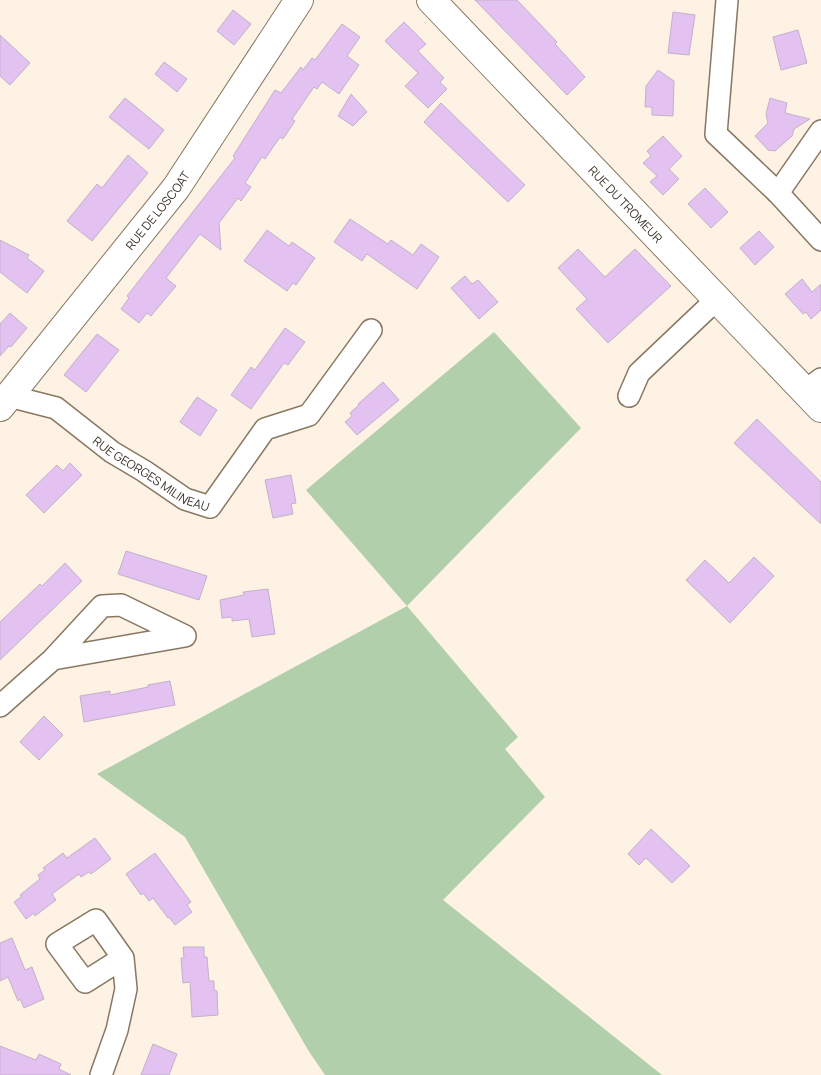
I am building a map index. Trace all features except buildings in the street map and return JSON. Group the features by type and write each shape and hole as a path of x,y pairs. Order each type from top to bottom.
{"main road":[{"name":"RUE DE LOSCOAT","path":"4,402 176,188 299,0"},
{"name":"RUE DU TROMEUR","path":"431,0 717,299 816,393"}],"street":[{"path":"727,0 716,134 778,193 821,240"},
{"path":"778,193 821,131"},
{"path":"629,396 639,373 717,299"},
{"name":"RUE GEORGES MILINEAU","path":"4,402 56,408 112,452 185,499 210,507 265,429 309,415 371,330"},
{"path":"0,706 53,659 102,606 121,605 186,636 53,659"},
{"path":"101,1075 117,1030 126,989 123,958"}],"green space":[{"path":"494,332 581,428 407,606 306,490"},
{"path":"407,606 518,737 505,749 545,797 443,900 662,1075 325,1075 308,1050 185,837 97,774"}]}
